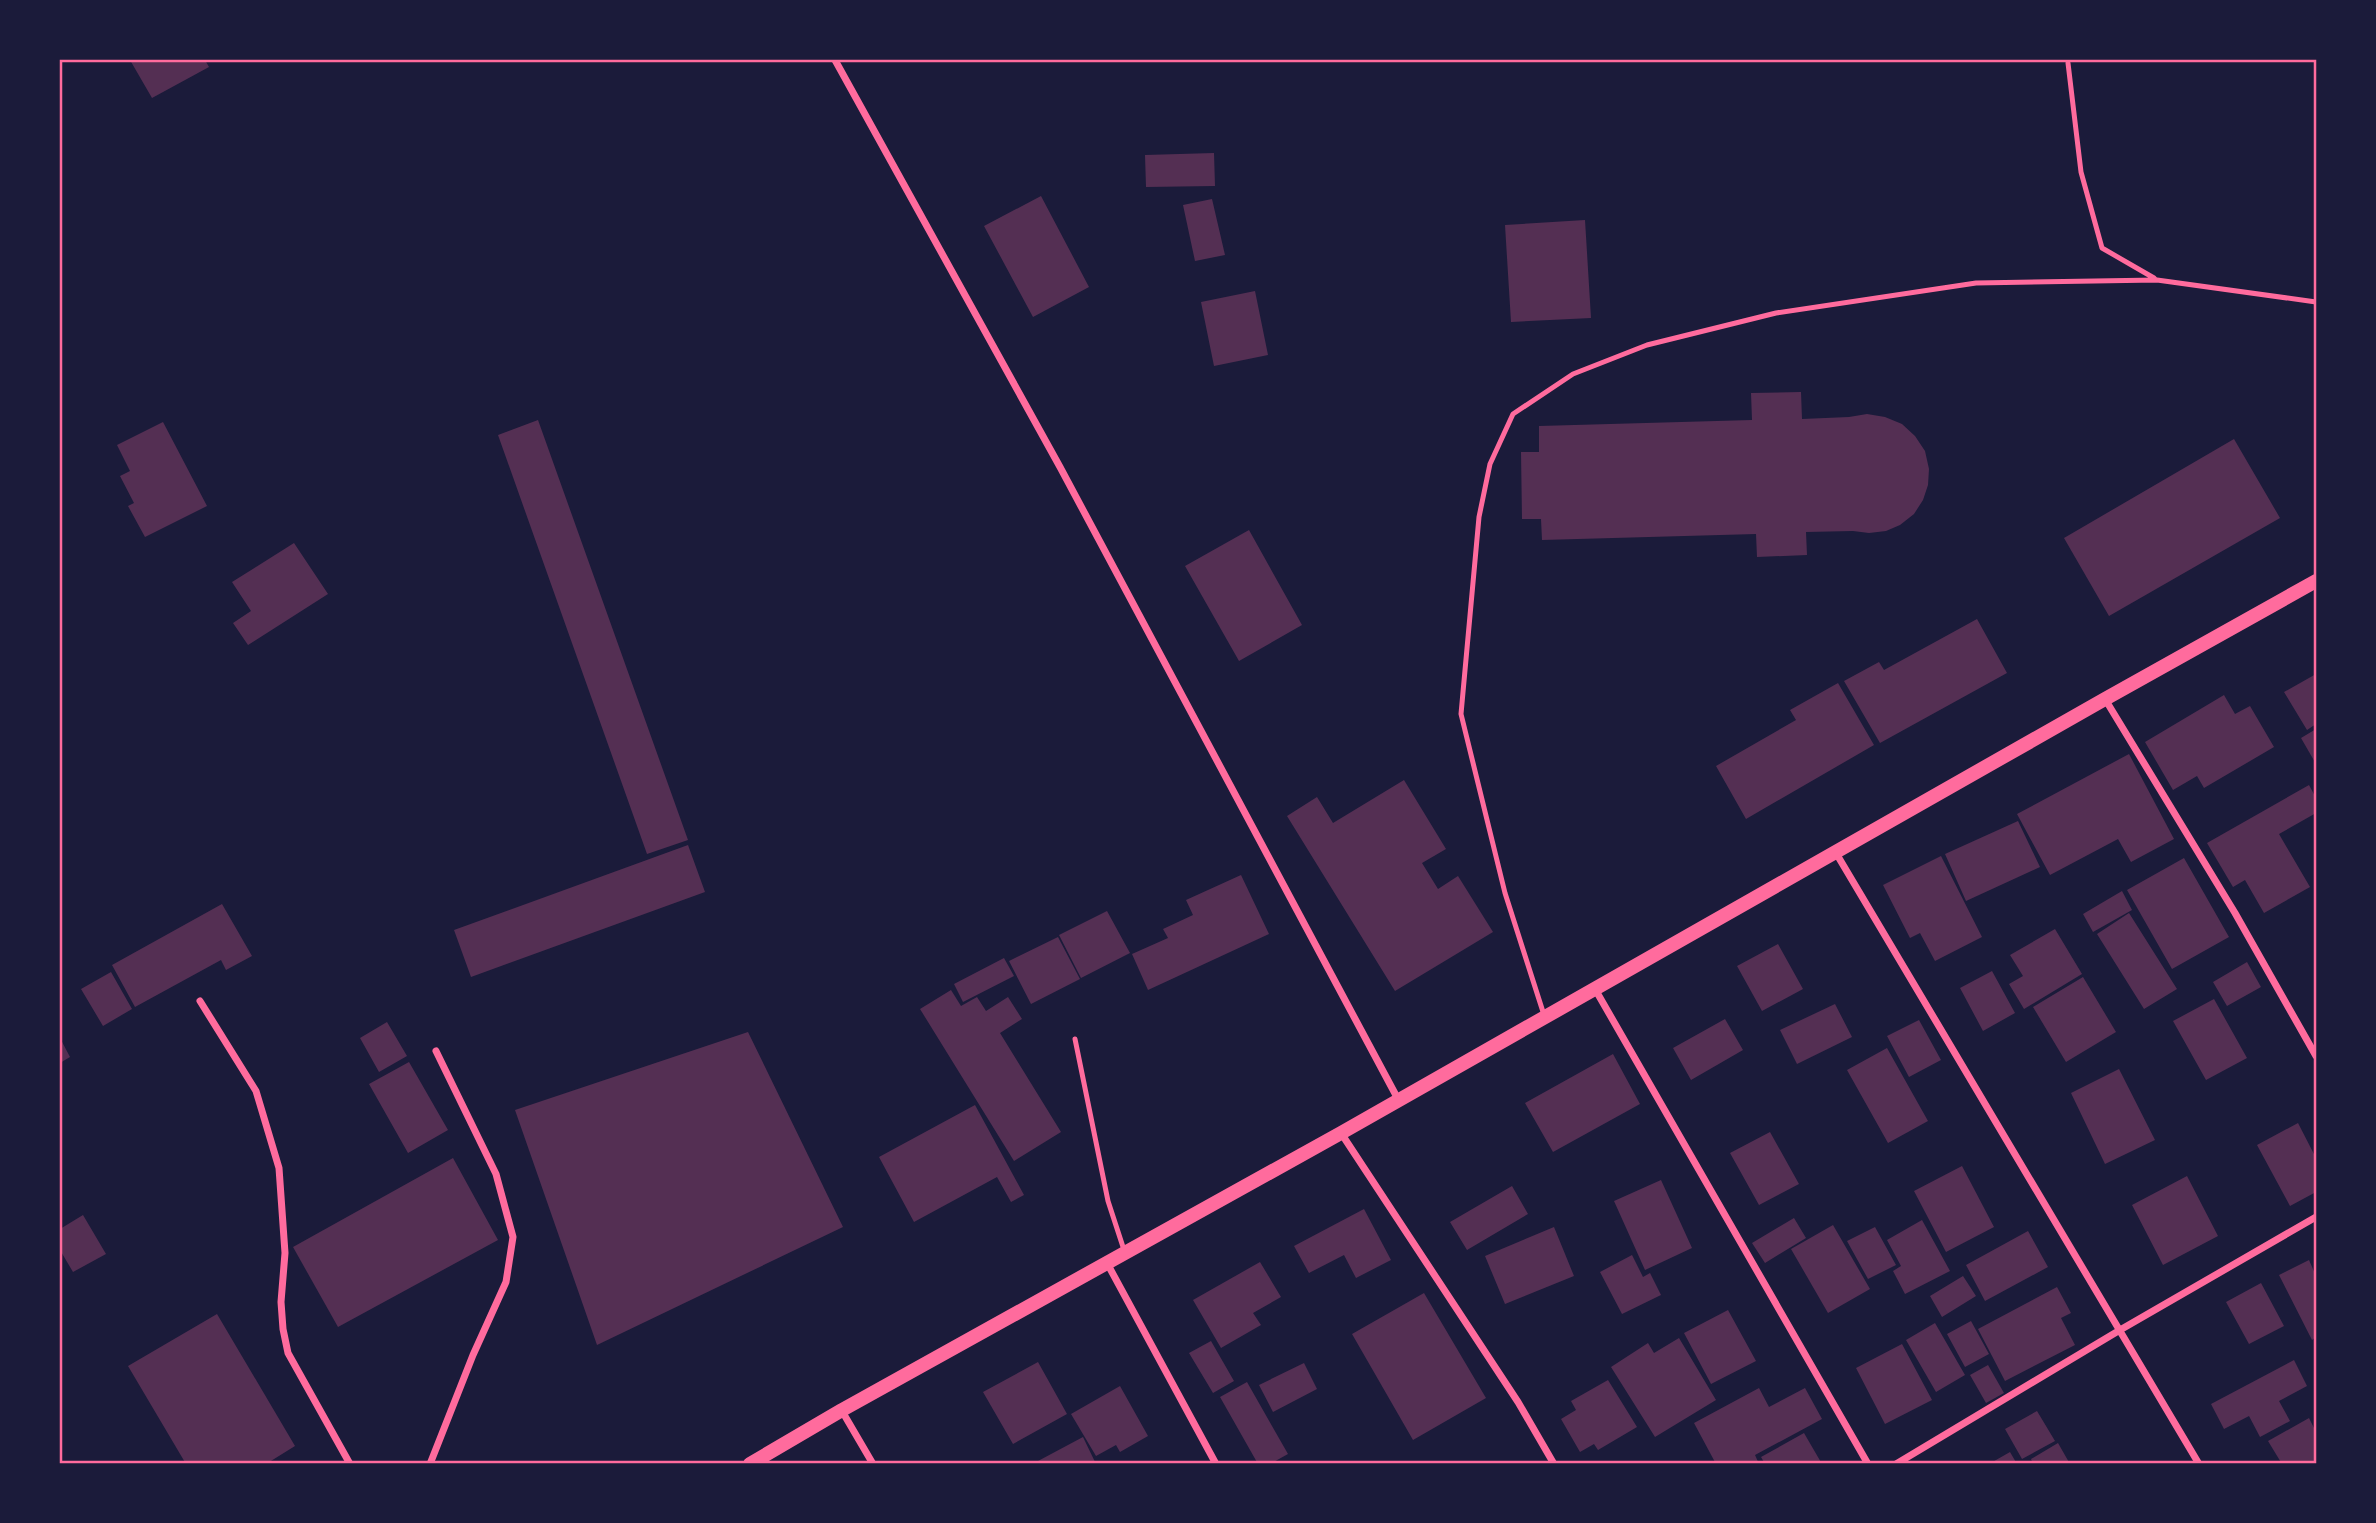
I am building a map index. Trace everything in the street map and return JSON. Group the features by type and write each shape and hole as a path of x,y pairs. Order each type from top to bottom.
{"main road":[{"path":"750,1464 842,1410 1399,1101 2316,581"}],"street":[{"path":"835,60 1060,467 1399,1101"},
{"path":"2105,699 2235,913 2316,1056"},
{"path":"1836,853 2199,1464"},
{"path":"1595,988 1868,1464"},
{"path":"201,1001 256,1091 279,1168 285,1253 281,1302 288,1353 350,1464"},
{"path":"430,1464 473,1355 506,1282 513,1237 496,1174 436,1051"},
{"path":"1341,1133 1518,1402 1554,1464"},
{"path":"1896,1464 2316,1217"},
{"path":"1107,1264 1216,1464"},
{"path":"842,1410 873,1464"}],"lane":[{"path":"2067,63 2081,172 2102,248 2157,280"},
{"path":"1545,1017 1506,892 1461,714 1479,517 1490,464 1513,414 1573,374 1647,345 1776,313 1976,283 2157,280 2316,302"},
{"path":"1075,1039 1108,1202 1125,1254"}],"building":[{"path":"130,60 205,60 209,67 152,98"},
{"path":"1214,153 1215,186 1146,187 1145,155"},
{"path":"1041,196 1089,287 1033,317 984,226"},
{"path":"1212,199 1225,255 1195,261 1183,205"},
{"path":"1585,220 1591,318 1511,322 1505,225"},
{"path":"1255,291 1268,355 1214,366 1201,302"},
{"path":"1801,392 1802,419 1867,414 1902,424 1915,436 1925,451 1929,469 1923,500 1914,514 1900,525 1886,531 1806,532 1807,555 1757,557 1756,534 1542,540 1541,519 1522,519 1521,452 1539,452 1539,426 1752,420 1751,393"},
{"path":"538,420 688,840 647,854 498,435"},
{"path":"163,422 207,506 145,537 128,506 134,503 120,476 130,471 117,445"},
{"path":"2234,439 2280,518 2109,616 2064,538"},
{"path":"1249,530 1302,625 1239,661 1185,566"},
{"path":"294,543 328,594 248,645 233,623 251,611 232,582"},
{"path":"1977,619 2007,673 1880,743 1844,681 1879,662 1884,670"},
{"path":"2316,674 2316,724 2307,730 2284,692"},
{"path":"1838,683 1874,745 1746,819 1716,766 1796,720 1790,710"},
{"path":"2224,695 2235,714 2250,706 2274,747 2204,788 2197,776 2173,790 2145,742"},
{"path":"2316,729 2316,764 2301,738"},
{"path":"2129,754 2174,839 2131,862 2118,839 2050,875 2017,814"},
{"path":"1404,780 1446,849 1422,863 1438,889 1458,876 1493,932 1395,991 1287,816 1317,797 1333,823"},
{"path":"2309,785 2316,798 2316,813 2279,834 2310,887 2264,913 2245,880 2233,887 2207,843"},
{"path":"2018,821 2040,867 1966,901 1945,854"},
{"path":"688,845 705,892 471,977 454,930"},
{"path":"1941,856 1982,937 1935,961 1920,933 1910,938 1883,885"},
{"path":"2184,858 2229,937 2172,969 2127,890"},
{"path":"1241,875 1269,934 1148,990 1132,954 1168,938 1163,929 1193,915 1186,900"},
{"path":"2122,891 2132,910 2093,932 2083,914"},
{"path":"222,904 252,956 226,970 221,960 135,1007 112,965"},
{"path":"1107,911 1130,953 1081,978 1059,935"},
{"path":"2129,913 2177,989 2144,1009 2097,934"},
{"path":"2055,929 2082,974 2024,1009 2009,984 2023,976 2010,955"},
{"path":"1058,937 1080,979 1031,1004 1009,961"},
{"path":"1778,944 1803,989 1762,1011 1737,966"},
{"path":"1004,958 1014,976 963,1002 954,984"},
{"path":"2247,962 2261,987 2227,1006 2213,982"},
{"path":"1992,971 2015,1013 1983,1031 1960,988"},
{"path":"111,972 132,1009 103,1026 81,989"},
{"path":"2083,977 2116,1032 2066,1062 2033,1007"},
{"path":"951,990 961,1006 977,997 986,1011 1008,997 1022,1019 1000,1033 1061,1132 1014,1161 920,1009"},
{"path":"2214,999 2247,1058 2206,1080 2173,1021"},
{"path":"1835,1004 1852,1037 1797,1064 1780,1030"},
{"path":"1725,1019 1743,1050 1691,1080 1673,1048"},
{"path":"1919,1020 1941,1060 1909,1077 1887,1036"},
{"path":"387,1022 407,1056 379,1072 360,1038"},
{"path":"748,1032 843,1227 597,1345 515,1110"},
{"path":"60,1038 70,1057 60,1063"},
{"path":"1887,1048 1928,1121 1888,1143 1847,1070"},
{"path":"1613,1054 1640,1104 1553,1152 1525,1103"},
{"path":"409,1062 448,1130 408,1153 369,1084"},
{"path":"2119,1069 2155,1140 2105,1164 2071,1093"},
{"path":"975,1105 1024,1195 1011,1202 997,1177 914,1222 879,1157"},
{"path":"2298,1123 2316,1158 2316,1192 2290,1206 2257,1145"},
{"path":"1770,1132 1799,1184 1759,1205 1730,1153"},
{"path":"453,1158 498,1240 338,1327 293,1247"},
{"path":"1962,1166 1994,1227 1946,1252 1914,1191"},
{"path":"2187,1176 2218,1236 2163,1265 2132,1205"},
{"path":"1661,1180 1692,1248 1645,1270 1614,1201"},
{"path":"1512,1186 1528,1214 1467,1250 1450,1222"},
{"path":"1364,1209 1391,1260 1356,1278 1344,1255 1309,1273 1294,1246"},
{"path":"83,1215 106,1254 73,1272 60,1250 60,1229"},
{"path":"1794,1218 1806,1238 1765,1263 1752,1243"},
{"path":"1922,1220 1950,1271 1905,1294 1893,1271 1901,1266 1887,1240"},
{"path":"1833,1225 1870,1289 1828,1313 1791,1249"},
{"path":"1554,1227 1574,1276 1505,1304 1485,1256"},
{"path":"1875,1227 1896,1265 1868,1279 1847,1241"},
{"path":"2028,1231 2048,1267 1985,1301 1966,1265"},
{"path":"1632,1255 1643,1277 1650,1273 1661,1295 1622,1314 1600,1272"},
{"path":"2309,1260 2316,1276 2316,1337 2312,1340 2279,1275"},
{"path":"1260,1262 1281,1297 1253,1313 1261,1325 1221,1348 1193,1300"},
{"path":"1963,1276 1976,1296 1942,1317 1930,1296"},
{"path":"2261,1283 2284,1326 2249,1344 2226,1302"},
{"path":"2057,1287 2071,1313 2061,1318 2075,1345 2005,1381 1978,1329"},
{"path":"1424,1293 1486,1398 1413,1440 1352,1334"},
{"path":"1728,1310 1756,1361 1711,1384 1684,1333"},
{"path":"217,1314 295,1446 266,1464 186,1464 128,1366"},
{"path":"1971,1321 1989,1354 1965,1367 1947,1334"},
{"path":"1935,1323 1965,1375 1936,1392 1906,1340"},
{"path":"1679,1338 1716,1400 1655,1437 1611,1367 1648,1343 1654,1353"},
{"path":"1211,1341 1234,1381 1213,1393 1189,1353"},
{"path":"1902,1344 1932,1400 1885,1424 1856,1368"},
{"path":"2294,1360 2307,1386 2279,1401 2290,1421 2260,1437 2249,1416 2224,1429 2211,1404"},
{"path":"1038,1362 1067,1414 1013,1444 983,1392"},
{"path":"1304,1363 1317,1389 1273,1412 1259,1385"},
{"path":"1988,1365 2004,1393 1986,1403 1970,1375"},
{"path":"1608,1380 1637,1427 1598,1450 1594,1444 1580,1452 1561,1419 1576,1410 1571,1401"},
{"path":"1247,1382 1288,1454 1270,1464 1258,1464 1220,1397"},
{"path":"1120,1386 1148,1436 1120,1452 1116,1445 1096,1456 1071,1414"},
{"path":"1759,1388 1769,1407 1805,1388 1822,1419 1755,1455 1759,1464 1716,1464 1694,1423"},
{"path":"2037,1411 2055,1441 2022,1459 2005,1429"},
{"path":"2309,1418 2316,1432 2316,1464 2282,1464 2268,1441"},
{"path":"1804,1433 1822,1464 1765,1464 1761,1457"},
{"path":"1083,1437 1096,1464 1039,1464 1038,1461"},
{"path":"2058,1443 2070,1464 2033,1464 2031,1459"},
{"path":"2010,1452 2017,1464 1989,1464"}]}
